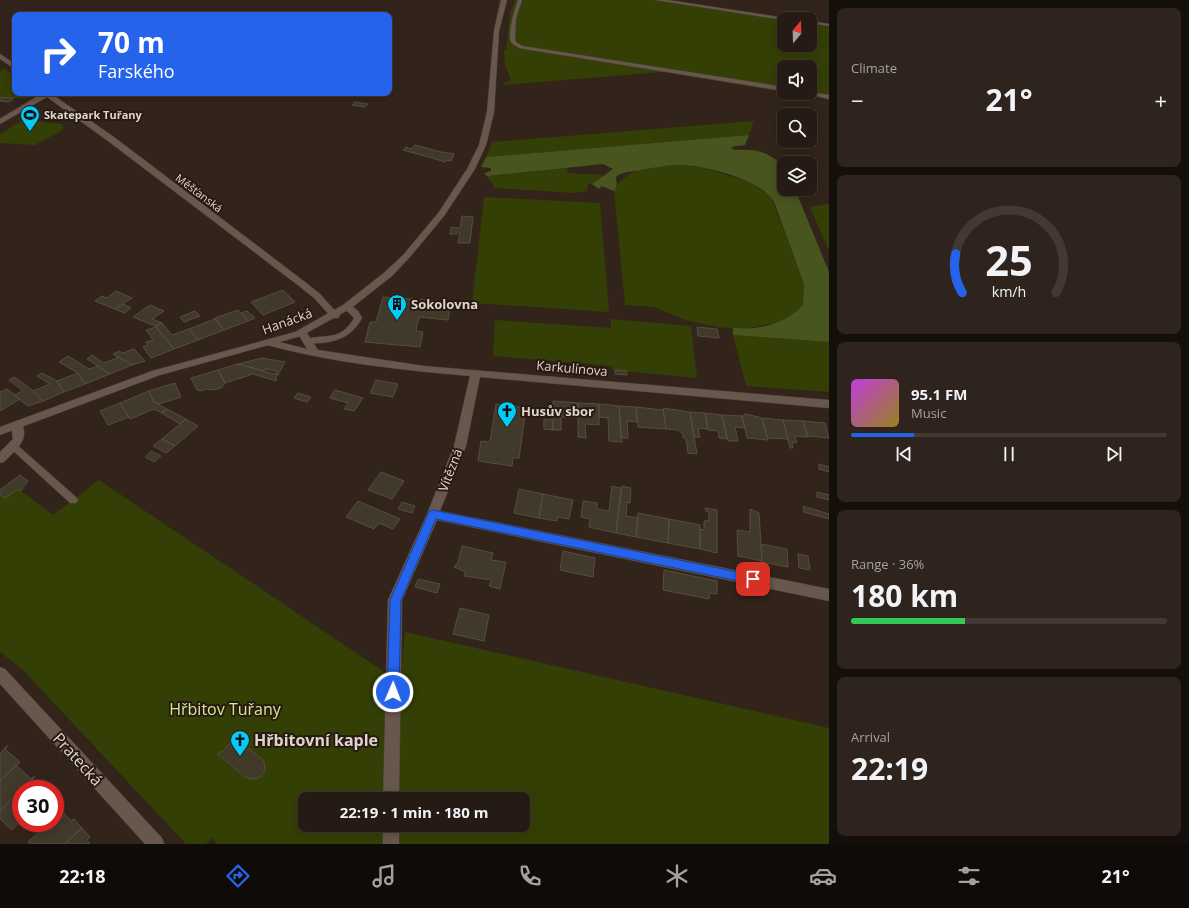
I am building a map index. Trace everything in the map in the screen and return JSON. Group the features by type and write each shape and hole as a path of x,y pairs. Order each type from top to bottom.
{"street":[{"name":"Hanácká","path":"0,431 156,373 271,343 302,332 335,316 378,284 417,246 443,213 469,171 482,146 490,113 495,39 504,0"},
{"path":"0,56 12,65"},
{"path":"0,122 44,96"},
{"name":"Měšťanská","path":"50,96 302,284 321,300 335,316"},
{"path":"5,111 16,113"},
{"path":"302,332 314,353"},
{"name":"Karkulínova","path":"271,343 293,350 397,366 829,404"},
{"name":"Vítězná","path":"391,792 395,600 433,514 460,446 476,374"},
{"path":"0,459 13,446 19,435 17,425"},
{"path":"433,514 829,594"},
{"name":"Pratecká","path":"0,674 8,680 156,844"},
{"path":"390,844 391,832"}],"lane":[{"path":"520,0 514,18 513,40 514,43 521,48 777,89"},
{"path":"658,0 777,17"},
{"path":"817,23 829,25"},
{"path":"817,95 829,97"},
{"path":"308,341 336,338 349,332 358,318 348,307"},
{"path":"13,446 72,500"}],"green space":[{"path":"515,0 671,0 777,16 777,52 817,52 817,22 829,24 829,99 817,97 817,60 777,60 777,91 663,72 503,85 511,80 505,65 504,50 506,50 510,14"},
{"path":"4,68 12,75 12,96 28,96 24,99 0,96 0,71"},
{"name":"Skatepark Tuřany","path":"28,120 61,124 64,128 35,145 0,143 0,134 21,121"},
{"path":"754,121 749,135 486,157 492,142"},
{"path":"749,135 745,145 731,147 734,150 759,151 777,160 777,196 798,196 829,272 829,342 733,335 733,328 762,327 780,322 796,312 803,305 804,284 774,202 767,194 746,180 705,168 682,165 670,166 621,174 616,177 617,185 614,191 602,186 599,189 592,184 613,169 603,164 487,176 484,173 491,171 491,168 481,167 486,157"},
{"path":"681,165 705,168 743,180 753,184 771,197 804,284 803,305 792,316 778,323 742,329 717,327 685,320 654,307 625,305 614,191 619,183 634,172 653,167"},
{"path":"566,167 568,173 604,175 592,184 588,184 587,191 574,193 495,188 487,176"},
{"path":"484,197 600,203 609,312 472,303"},
{"path":"829,204 829,251 810,207"},
{"path":"611,319 691,326 697,378 612,370 612,366 493,356 495,320 611,328"},
{"path":"733,335 829,342 829,392 746,386"},
{"name":"Hřbitov Tuřany","path":"99,480 386,673 383,792 298,792 298,832 383,832 382,844 218,844 211,838 206,844 186,844 22,669 0,652 0,490 10,483 53,515"},
{"path":"405,632 829,728 829,844 396,844 397,832 530,832 530,792 397,792 399,694"}],"building":[{"path":"0,97 14,98 9,102 0,101"},
{"path":"355,102 368,104 364,107 352,105"},
{"path":"415,145 454,154 451,161 447,160 446,162 403,150 406,147 411,149"},
{"path":"462,216 473,217 470,243 458,243 460,232 457,234 450,234 451,227 460,228"},
{"path":"283,290 295,302 263,315 251,302"},
{"path":"116,291 132,298 115,309 95,301 102,296 107,298"},
{"name":"Sokolovna","path":"383,297 451,302 448,320 419,317 416,331 423,332 420,347 365,342 370,322 376,322"},
{"path":"123,304 131,308 124,313 115,309"},
{"path":"150,305 164,311 152,319 162,323 155,326 133,317"},
{"path":"238,310 248,321 224,330 215,318"},
{"path":"195,311 200,316 184,322 180,317"},
{"path":"247,311 255,318 248,321 241,313"},
{"path":"215,319 224,330 198,340 189,329"},
{"path":"162,323 172,335 189,329 198,340 174,349 155,326"},
{"path":"156,327 174,349 151,358 143,347 148,345 146,342 153,340 146,330"},
{"path":"697,327 717,329 719,338 698,336"},
{"path":"134,349 145,361 132,365 113,354 119,351 123,353"},
{"path":"92,355 104,363 119,357 132,365 110,374 87,359"},
{"path":"68,356 89,369 98,366 110,374 85,384 78,373 59,362"},
{"path":"262,358 285,362 278,375 275,374 277,371 264,369 264,371 238,364"},
{"path":"238,364 278,375 275,378 277,379 276,381 253,374 225,383 218,370"},
{"path":"218,370 225,383 221,388 214,390 197,390 191,378"},
{"path":"615,370 627,371 627,375 615,374"},
{"path":"42,373 57,381 64,392 43,401 33,391 50,384 37,376"},
{"path":"78,373 85,384 64,392 57,381"},
{"path":"14,377 31,389 43,401 28,406 14,395 23,391 9,380"},
{"path":"376,380 398,384 393,397 370,393"},
{"path":"175,383 181,397 159,404 154,402 149,391"},
{"path":"7,389 20,399 0,411 0,392"},
{"path":"335,390 363,398 354,411 344,409 348,403 330,398"},
{"path":"149,391 154,402 167,409 162,413 154,409 130,419 120,403"},
{"path":"298,393 311,397 307,402 294,398"},
{"path":"553,401 578,403 578,418 561,417 561,430 553,430"},
{"path":"120,403 129,417 108,425 100,411"},
{"path":"578,403 599,404 599,425 585,424 586,438 578,437"},
{"name":"Husův sbor","path":"496,404 535,409 534,416 525,415 519,458 513,458 512,466 478,461 481,441 490,442"},
{"path":"599,404 619,406 622,442 609,441 608,418 599,417"},
{"path":"619,406 636,407 637,422 627,421 628,438 621,438"},
{"path":"636,407 663,410 666,429 638,427"},
{"path":"663,408 690,412 697,454 688,453 686,438 683,438 683,434 678,430 666,429"},
{"path":"167,409 186,419 180,424 162,413"},
{"path":"690,412 705,413 708,429 698,428 700,437 694,437"},
{"path":"705,413 722,415 727,439 719,438 718,431 708,430"},
{"path":"746,414 762,418 768,440 747,438 742,416"},
{"path":"722,415 742,416 745,428 735,427 738,441 728,441"},
{"path":"762,418 783,420 788,439 767,438"},
{"path":"186,419 198,426 175,446 162,439"},
{"path":"544,419 553,420 553,430 544,429"},
{"path":"783,420 803,421 808,437 795,436 797,443 792,442 793,448 790,448"},
{"path":"803,421 825,423 829,438 807,436"},
{"path":"162,439 175,446 166,453 153,446"},
{"path":"151,451 161,456 154,462 145,457"},
{"path":"819,464 829,467 829,472 819,469"},
{"path":"381,472 404,481 392,499 368,490"},
{"path":"20,475 28,481 21,491 18,489 5,498 0,495 0,490"},
{"path":"612,486 621,488 616,533 589,527 590,519 581,517 583,501 597,503 597,509 609,511"},
{"path":"622,486 631,488 630,503 627,502 626,516 638,518 636,537 616,533"},
{"path":"519,489 543,494 539,518 514,513"},
{"path":"817,492 829,495 829,500 817,497"},
{"path":"543,494 573,500 569,519 558,517 557,521 539,518"},
{"path":"358,501 400,519 393,529 379,523 374,529 346,517"},
{"path":"402,502 415,506 412,513 398,509"},
{"path":"803,506 829,514 829,519 804,512"},
{"path":"705,508 717,510 717,553 700,549 700,529 704,530 705,520 709,521 709,512 706,511"},
{"path":"750,509 759,513 762,561 738,556 737,530 750,532"},
{"path":"638,513 669,519 668,543 636,537"},
{"path":"669,519 700,525 700,549 668,543"},
{"path":"761,544 787,549 788,567 762,562"},
{"path":"462,546 493,553 491,560 506,562 500,589 489,586 491,580 464,576 466,572 454,567 458,562"},
{"path":"563,551 595,558 593,577 560,570"},
{"path":"798,554 808,556 810,570 799,568"},
{"path":"664,570 717,581 717,594 710,593 709,599 663,590"},
{"path":"418,579 440,584 437,593 415,587"},
{"path":"460,608 489,615 484,641 453,634"},
{"name":"Hřbitovní kaple","path":"234,736 264,761 265,771 259,778 250,779 245,777 218,754 221,751 222,752 232,741 231,740"},
{"path":"8,745 5,749 20,762 0,781 0,753"},
{"path":"16,765 31,779 35,776 31,780 12,780 12,799 0,811 0,781"},
{"path":"12,799 12,830 0,819 0,811"},
{"path":"64,813 71,821 74,819 82,828 64,844 30,844 28,842 39,832 64,832"},
{"path":"82,828 90,837 87,840 90,844 64,844"}],"place":[{"name":"Skatepark Tuřany","path":"30,132"},
{"name":"Sokolovna","path":"397,321"},
{"name":"Husův sbor","path":"507,428"},
{"name":"Hřbitovní kaple","path":"240,757"}],"route":[{"path":"393,692 395,600 433,514 753,579"}]}
